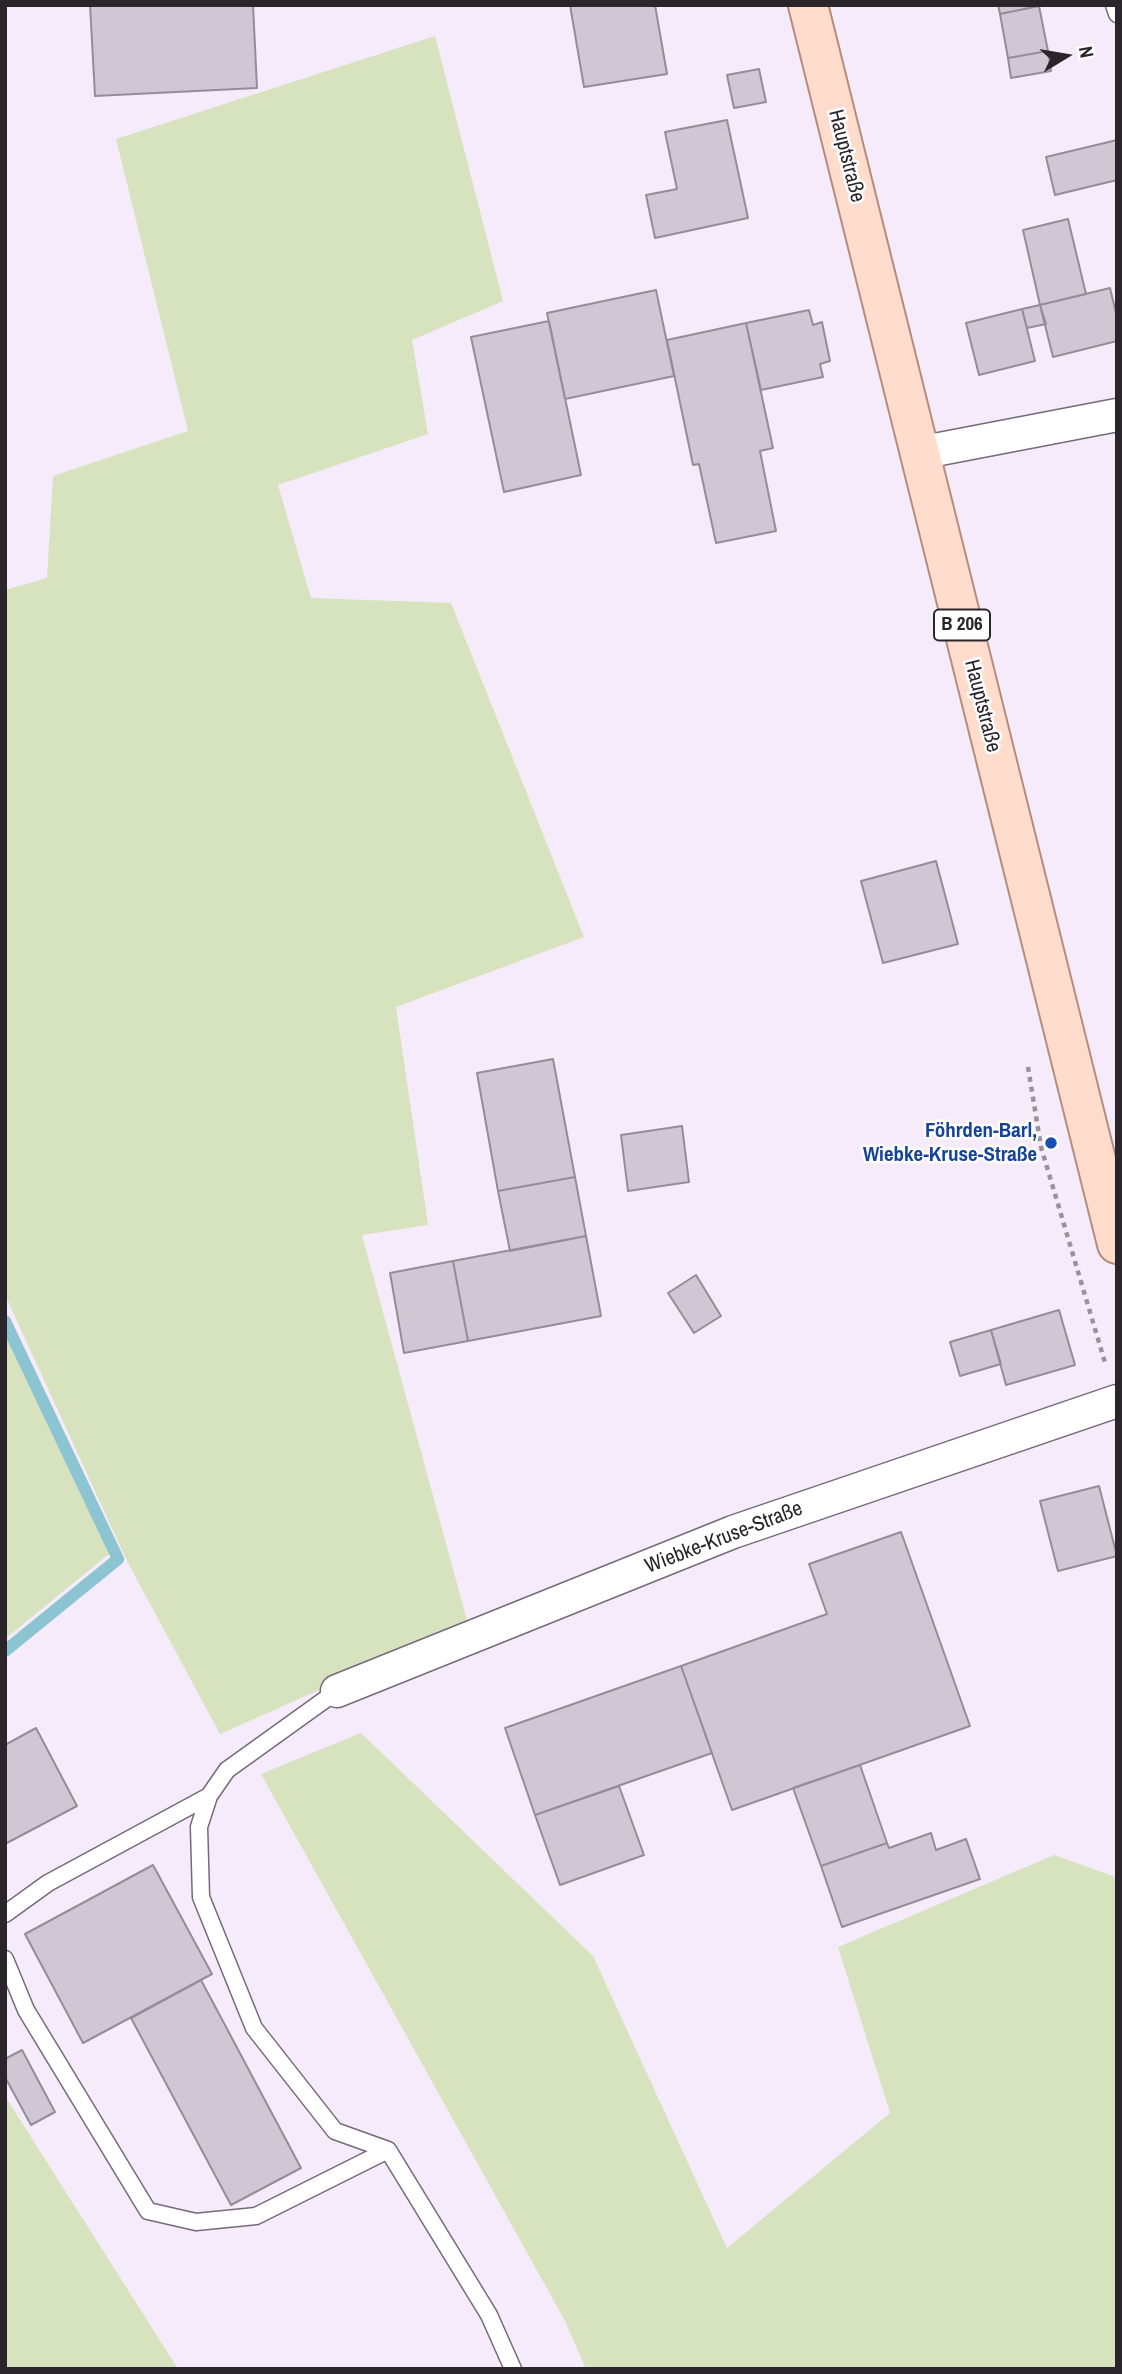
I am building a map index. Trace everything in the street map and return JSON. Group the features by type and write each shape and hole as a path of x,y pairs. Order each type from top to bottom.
{"main road":[{"name":"Hauptstraße","path":"808,5 1117,1244"}],"street":[{"path":"919,453 1117,415"},
{"name":"Wiebke-Kruse-Straße","path":"337,1691 733,1532 1117,1401"}],"lane":[{"path":"1114,5 1117,14"},
{"path":"337,1691 227,1769 209,1796 199,1828 201,1897 254,2028 335,2131 388,2150 489,2315 513,2369"},
{"path":"5,1914 48,1883 209,1796"},
{"path":"5,1959 26,2010 148,2211 196,2222 256,2216 388,2150"}],"green space":[{"path":"435,36 503,301 412,340 428,434 278,485 311,598 451,603 584,937 396,1007 428,1225 362,1235 468,1624 220,1734 127,1561 5,1295 5,590 47,578 53,476 188,431 116,139"},
{"path":"5,1331 110,1553 5,1639"},
{"path":"361,1733 593,1956 727,2248 890,2113 838,1947 1054,1855 1113,1876 1117,1881 1117,2369 586,2369 565,2321 261,1774"},
{"path":"5,2096 178,2369 5,2369"}],"building":[{"path":"90,5 253,5 257,88 95,96"},
{"path":"570,5 655,5 667,74 584,87"},
{"path":"998,5 1039,5 1039,6 1000,14"},
{"path":"1039,6 1048,51 1008,58 1000,14"},
{"path":"1048,51 1051,71 1011,78 1008,58"},
{"path":"759,69 766,102 734,108 727,75"},
{"path":"727,120 748,218 655,238 646,195 677,189 665,132"},
{"path":"1117,140 1117,180 1055,195 1046,157"},
{"path":"1068,219 1086,294 1040,305 1023,230"},
{"path":"1110,288 1117,317 1117,341 1053,357 1040,305"},
{"path":"656,290 674,376 565,399 547,313"},
{"path":"1040,305 1046,324 1027,328 1022,309"},
{"path":"1022,309 1035,361 979,375 966,323"},
{"path":"809,310 813,325 822,322 830,361 820,364 823,377 761,390 746,323"},
{"path":"549,321 581,475 504,492 471,337"},
{"path":"746,323 773,448 760,451 776,531 716,543 699,464 693,465 667,340"},
{"path":"936,861 958,944 883,963 861,881"},
{"path":"553,1059 575,1177 498,1191 477,1073"},
{"path":"682,1126 689,1182 628,1191 621,1135"},
{"path":"575,1177 586,1236 510,1251 498,1191"},
{"path":"586,1236 601,1316 468,1341 453,1261"},
{"path":"453,1261 468,1341 404,1353 390,1273"},
{"path":"696,1275 721,1316 694,1333 668,1293"},
{"path":"1059,1310 1075,1365 1006,1385 991,1330"},
{"path":"991,1330 1001,1364 960,1376 950,1342"},
{"path":"1099,1486 1117,1556 1058,1571 1040,1501"},
{"path":"901,1532 970,1726 732,1810 681,1666 827,1614 809,1564"},
{"path":"681,1666 712,1753 535,1815 505,1728"},
{"path":"36,1728 77,1806 5,1844 5,1745"},
{"path":"860,1765 887,1843 821,1866 793,1788"},
{"path":"619,1786 644,1855 560,1885 535,1815"},
{"path":"931,1833 936,1850 966,1839 980,1879 842,1927 821,1866 887,1843 889,1848"},
{"path":"153,1865 212,1974 83,2043 25,1934"},
{"path":"201,1980 301,2168 231,2205 131,2018"},
{"path":"22,2050 55,2112 31,2125 5,2077 5,2059"}],"waterway":[{"path":"5,1321 118,1559 5,1651"}],"place":[{"name":"Föhrden-Barl, Wiebke-Kruse-Straße","path":"1051,1143"}]}
